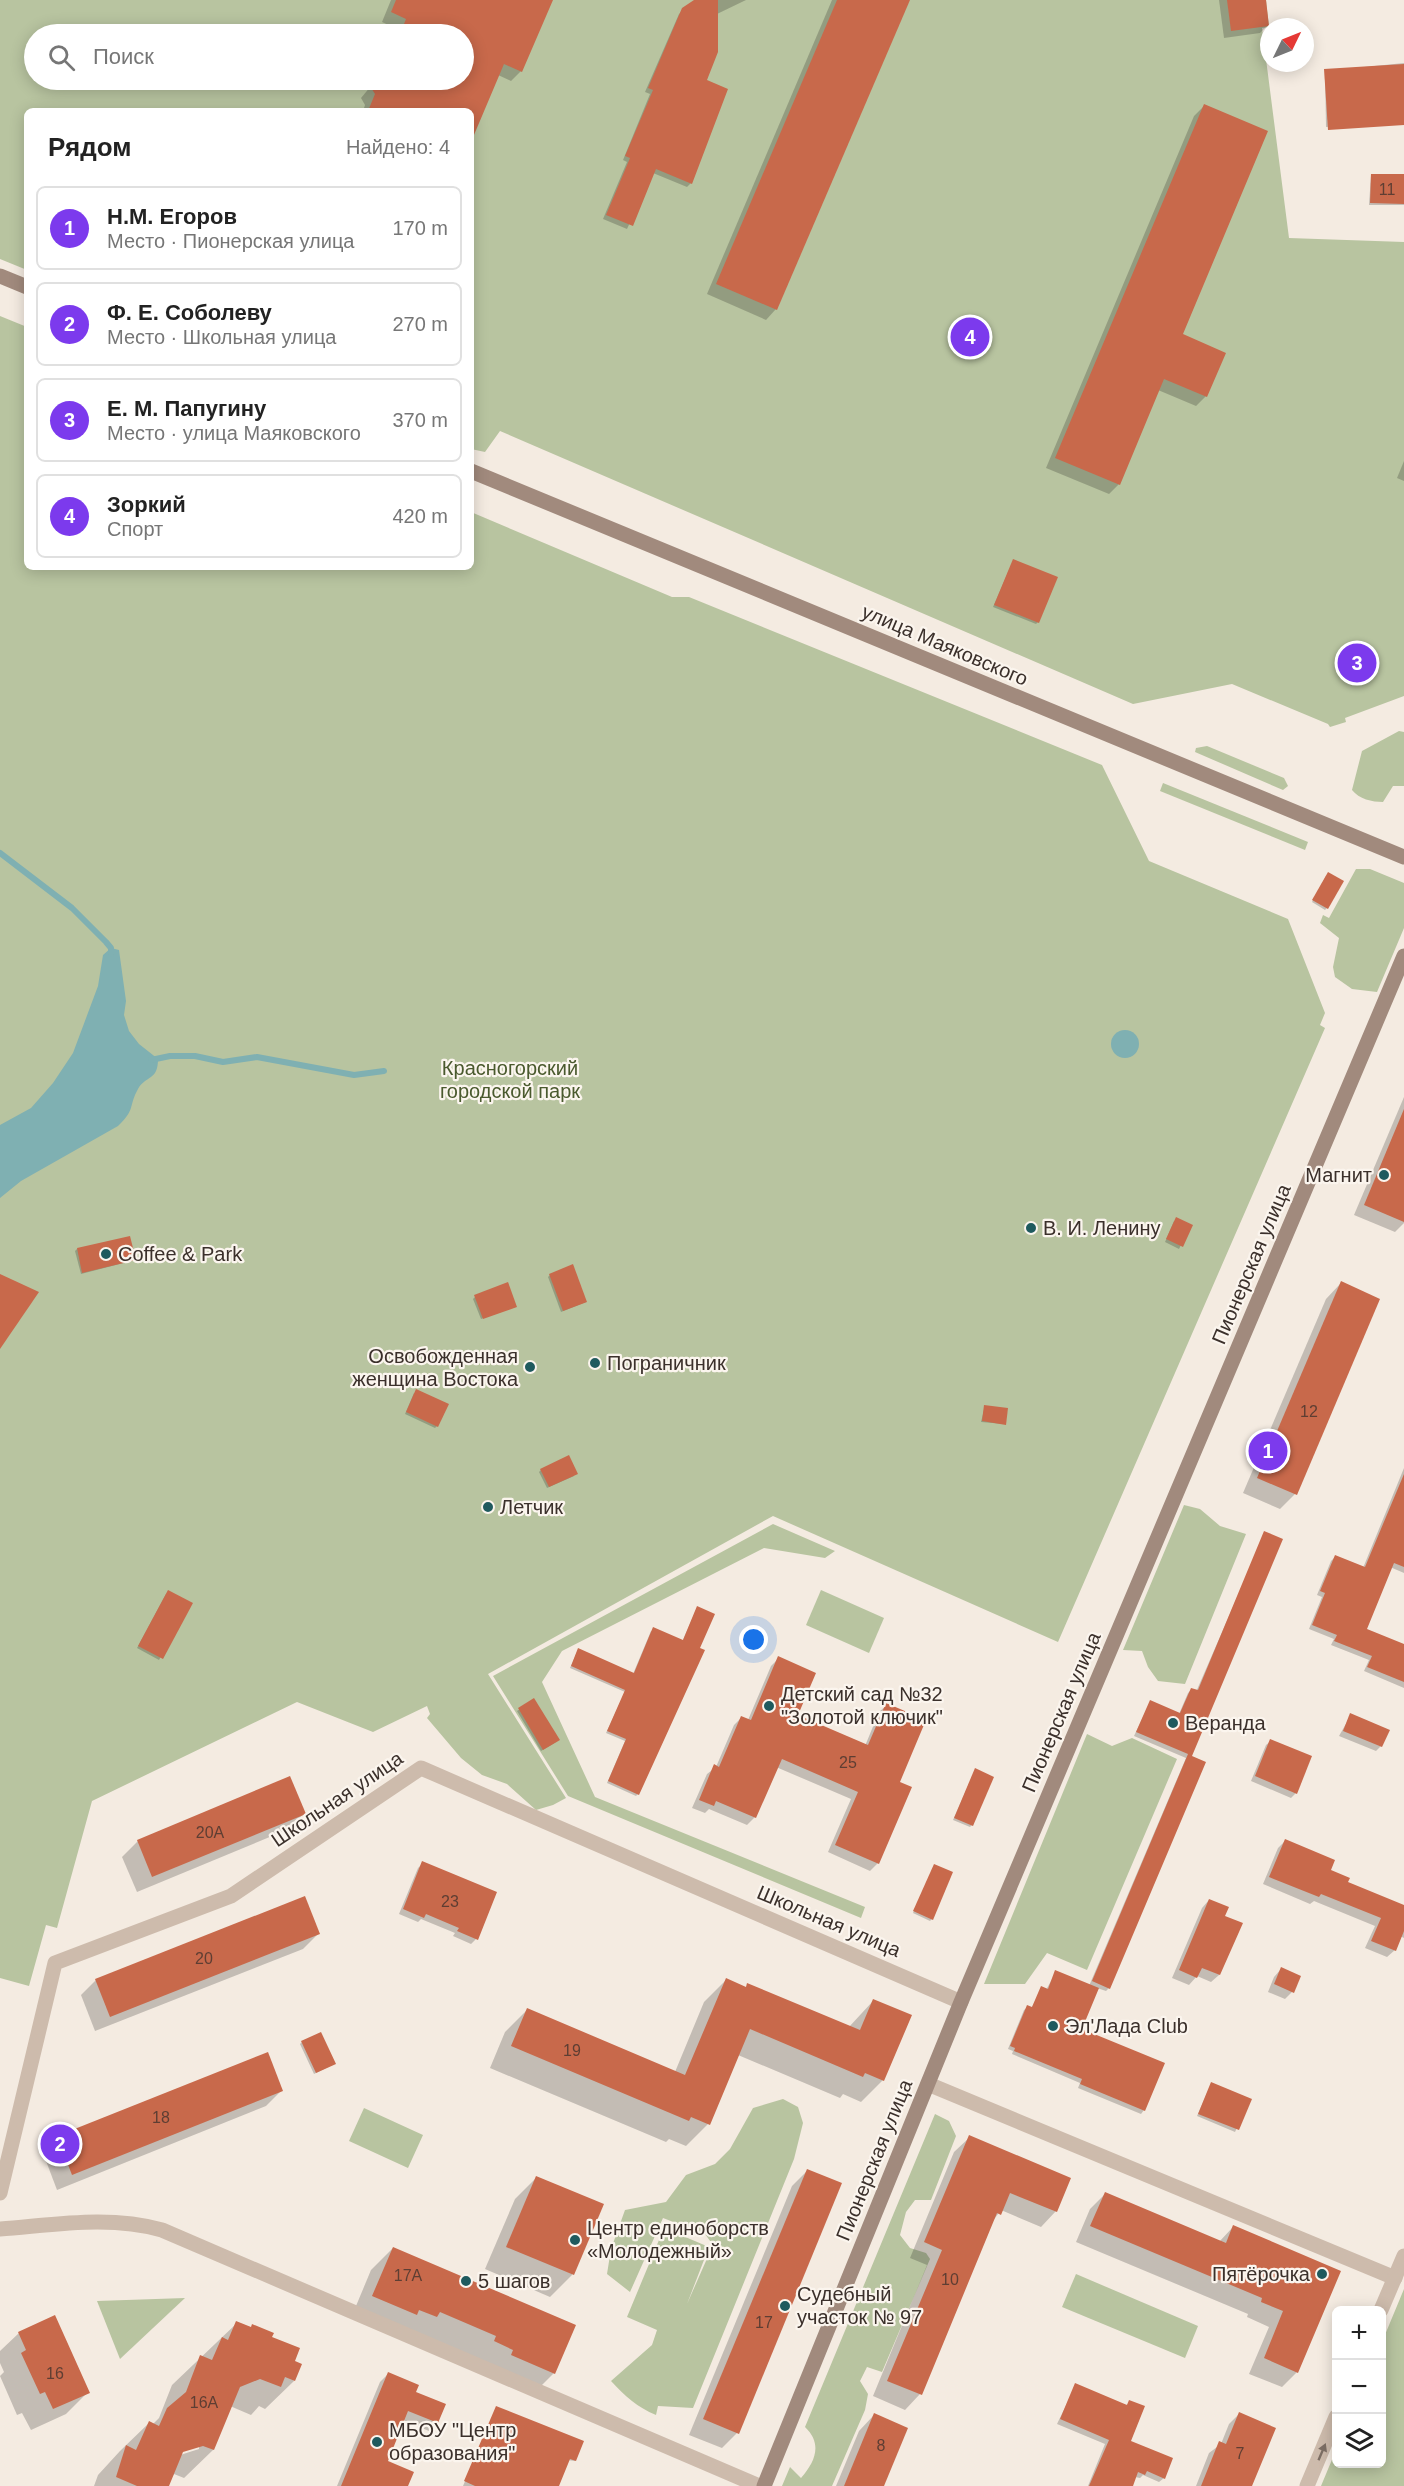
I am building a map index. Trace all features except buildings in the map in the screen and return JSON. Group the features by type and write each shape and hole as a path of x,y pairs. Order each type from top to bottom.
{"street":[{"path":"0,276 24,286"},
{"name":"улица Маяковского","path":"474,472 1404,857"},
{"name":"Пионерская улица","path":"764,2486 961,2002 1404,957"},
{"name":"Школьная улица","path":"0,2193 55,1963 231,1896 421,1768 961,2002"},
{"path":"928,2084 1395,2278"},
{"path":"0,2229 100,2222 137,2223 162,2230 759,2486"},
{"path":"1383,2306 1404,2256"},
{"path":"1307,2486 1332,2427"}],"green space":[{"path":"0,0 1266,0 1268,18 1260,18 1260,72 1268,72 1289,238 1404,242 1404,696 1345,718 1346,722 1330,727 1328,724 1232,684 1133,704 500,431 485,452 474,450 474,108 24,108 24,269 0,259"},
{"name":"Красногорский городской парк","path":"0,316 24,326 24,570 474,570 474,513 672,597 689,597 1102,765 1149,861 1288,919 1325,1013 1320,1025 1325,1028 1058,1642 773,1516 488,1674 566,1798 536,1810 507,1784 482,1775 461,1758 427,1718 430,1714 427,1706 373,1732 297,1702 92,1801 57,1928 46,1925 29,1986 0,1978"},
{"path":"1399,731 1404,732 1404,786 1393,786 1383,802 1370,801 1358,796 1352,790 1362,751"},
{"path":"1207,746 1284,778 1288,786 1283,790 1195,752 1196,748"},
{"path":"1163,783 1308,842 1305,850 1160,791"},
{"path":"1356,869 1370,869 1404,883 1404,928 1377,992 1352,989 1335,977 1333,967 1339,938 1320,923 1323,915 1329,918"},
{"path":"1184,1505 1200,1509 1220,1526 1246,1534 1185,1684 1158,1681 1148,1667 1142,1651 1123,1650"},
{"path":"773,1524 835,1551 825,1558 764,1548 562,1651 542,1682 595,1797 865,1907 861,1918 568,1796 493,1676"},
{"path":"821,1590 884,1618 869,1653 806,1625"},
{"path":"1087,1734 1112,1746 1132,1738 1177,1759 1087,1970 1047,1953 1025,1984 984,1984"},
{"path":"783,2099 798,2107 803,2123 794,2159 693,2408 658,2406 656,2415 632,2401 611,2381 652,2345 657,2330 627,2317 664,2228 709,2247 687,2304 713,2245 705,2234 663,2218 630,2292 607,2274 611,2249 625,2210 666,2202 686,2175 715,2164 730,2149 753,2108"},
{"path":"364,2108 423,2135 408,2168 349,2141"},
{"path":"935,2114 949,2121 956,2136 931,2200 915,2200 906,2212 900,2235 910,2248 926,2253 930,2259 882,2372 867,2367 860,2381 868,2394 865,2410 832,2486 782,2486 790,2467 801,2478 813,2459 814,2440 805,2427"},
{"path":"1076,2274 1198,2326 1185,2358 1062,2307"},
{"path":"1404,2289 1404,2486 1321,2486 1332,2460 1332,2468 1386,2468 1386,2332"},
{"path":"185,2298 120,2359 97,2301"}],"water":[{"path":"111,948 119,950 126,1001 124,1015 129,1031 139,1044 158,1059 156,1071 138,1089 130,1112 118,1126 21,1181 0,1198 0,1125 31,1108 53,1083 73,1053 98,986 103,955"},
{"path":"1125,1030 1135,1034 1139,1044 1135,1054 1125,1058 1115,1054 1111,1044 1115,1034"}],"waterway":[{"path":"0,853 72,908 106,942 111,948 111,954"},
{"path":"151,1060 170,1056 195,1056 223,1062 257,1057 354,1075 384,1071"}],"place":[{"name":"Зоркий","path":"970,337"},
{"name":"Е. М. Папугину","path":"1357,663"},
{"name":"Магнит","path":"1384,1175"},
{"name":"В. И. Ленину","path":"1031,1228"},
{"name":"Coffee & Park","path":"106,1254"},
{"name":"Пограничник","path":"595,1363"},
{"name":"Освобожденная женщина Востока","path":"530,1367"},
{"name":"Н.М. Егоров","path":"1268,1451"},
{"name":"Летчик","path":"488,1507"},
{"name":"Детский сад №32 \"Золотой ключик\"","path":"769,1706"},
{"name":"Веранда","path":"1173,1723"},
{"name":"Эл'Лада Club","path":"1053,2026"},
{"name":"Ф. Е. Соболеву","path":"60,2144"},
{"name":"Центр единоборств «Молодежный»","path":"575,2240"},
{"name":"Пятёрочка","path":"1322,2274"},
{"name":"5 шагов","path":"466,2281"},
{"name":"Судебный участок № 97","path":"785,2306"},
{"name":"МБОУ \"Центр образования\"","path":"377,2442"}]}
